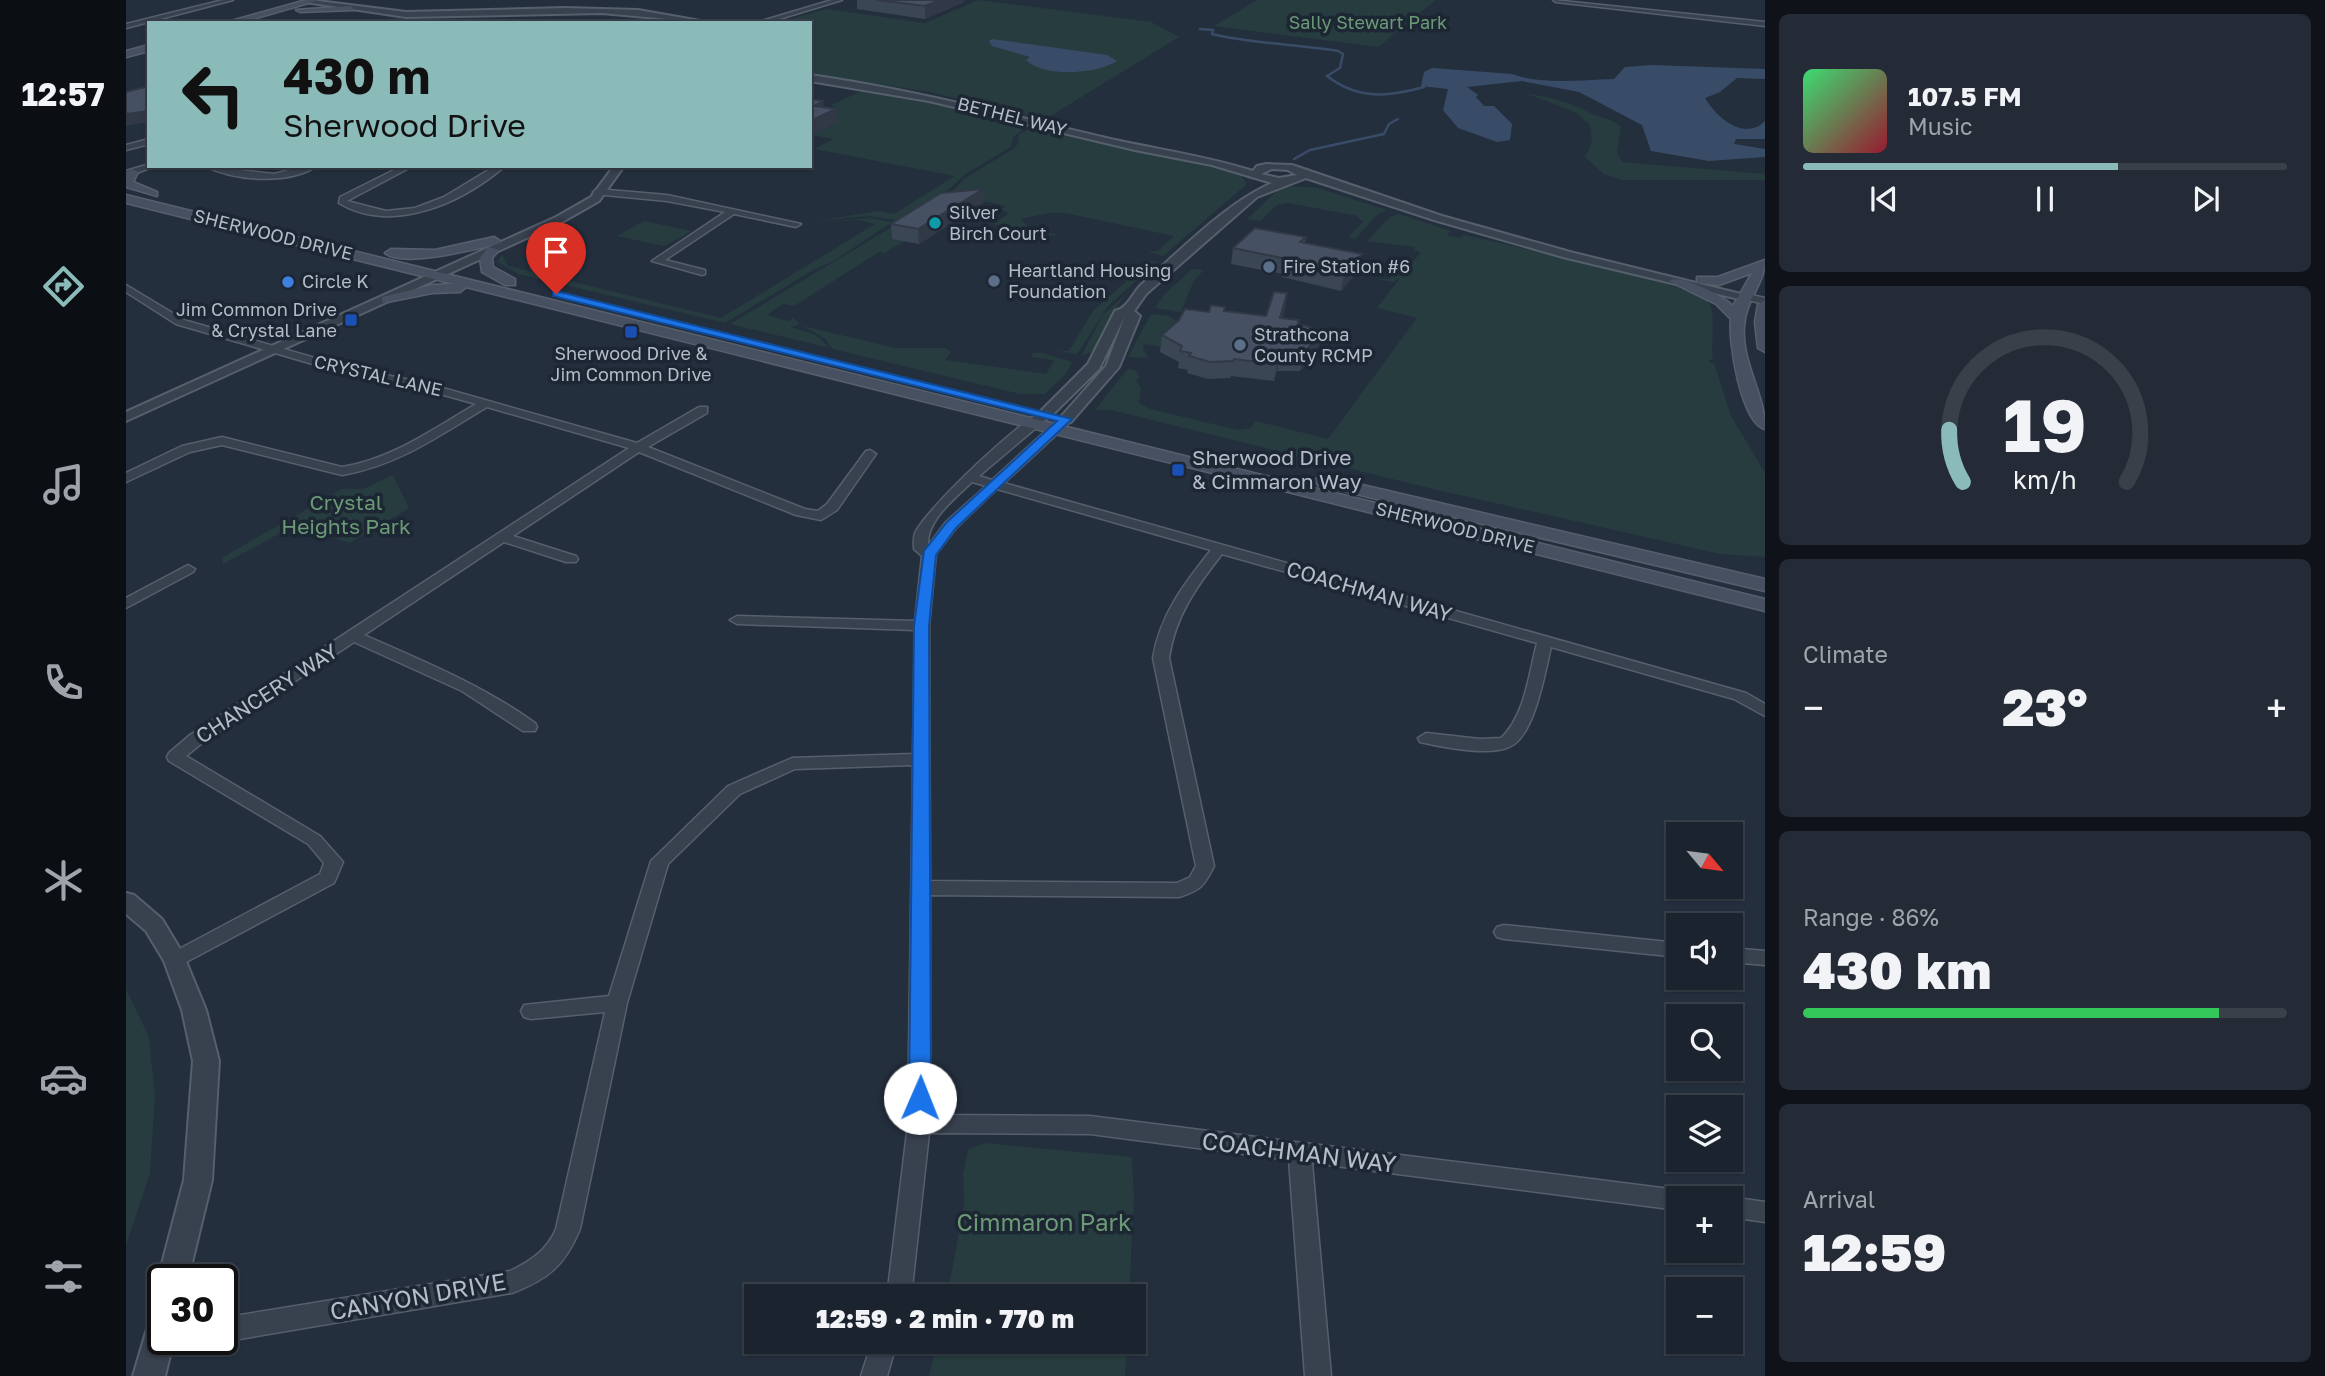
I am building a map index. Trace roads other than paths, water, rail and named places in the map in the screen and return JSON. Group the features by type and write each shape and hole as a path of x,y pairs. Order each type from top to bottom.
{"main road":[{"path":"251,21 319,1"},
{"path":"236,21 319,1"},
{"path":"277,14 352,5"},
{"path":"126,52 147,47"},
{"path":"128,171 128,184 153,194"},
{"name":"SHERWOOD DRIVE","path":"126,187 391,253 441,271"},
{"path":"126,193 191,209 242,217"},
{"name":"SHERWOOD DRIVE","path":"126,199 365,258 441,271 1050,421 1546,551 1618,561 1760,602"},
{"path":"391,253 435,254 493,246"},
{"path":"493,246 485,258 487,269 504,287"},
{"path":"365,258 394,275 385,296"},
{"path":"1702,279 1719,281 1765,265"},
{"path":"1765,265 1745,293 1739,319 1738,351 1747,387 1765,424"},
{"path":"1676,281 1721,301 1739,319"},
{"path":"385,296 443,288 504,287"},
{"path":"1765,302 1765,348"},
{"name":"SHERWOOD DRIVE","path":"1050,421 1647,555 1765,585"},
{"path":"1647,555 1736,569 1765,569"}],"street":[{"path":"126,26 230,0"},
{"path":"505,11 509,0"},
{"path":"765,21 839,0"},
{"path":"1556,0 1765,24"},
{"path":"319,1 418,15 629,9 675,14 701,21"},
{"name":"BETHEL WAY","path":"812,78 916,94 1122,145 1261,173"},
{"path":"126,148 147,142"},
{"path":"128,171 147,165"},
{"path":"1261,173 1289,167 1335,186 1498,235 1676,281 1765,295"},
{"path":"222,168 271,178 297,174 309,168"},
{"path":"405,168 343,199 343,203 386,214 407,212 463,191 498,168"},
{"path":"126,417 493,246 580,209 595,199 597,192 617,168"},
{"path":"1261,173 1288,181 1335,186"},
{"path":"1253,195 1261,173"},
{"path":"901,1284 919,1124 922,626 929,554 951,525 995,485 1050,421 1094,366 1120,314 1127,312 1142,291 1253,195 1300,178 1303,174"},
{"path":"597,192 667,198 796,224"},
{"path":"702,272 657,261 733,211"},
{"path":"1498,235 1702,279 1765,302"},
{"name":"CRYSTAL LANE","path":"126,288 180,323 344,370 421,385 637,447 801,512 821,516 832,507 870,454"},
{"path":"929,554 921,549 920,538 925,526 971,478 1050,421 1112,367 1134,316 1127,312"},
{"path":"126,478 187,449 222,441 342,471 353,470 382,461 486,403"},
{"name":"CHANCERY WAY","path":"175,960 327,878 334,862 314,840 175,757 196,739 355,637 637,447 704,410"},
{"name":"COACHMAN WAY","path":"971,478 1740,696 1765,711"},
{"path":"503,537 571,559"},
{"path":"922,888 1179,890 1197,882 1205,866 1161,658 1165,628 1171,615 1218,550"},
{"path":"126,604 188,569"},
{"path":"737,620 922,626"},
{"path":"355,637 448,677 508,710 529,727"},
{"path":"1426,738 1484,744 1506,743 1519,732 1545,641"},
{"name":"CANYON DRIVE","path":"238,1327 512,1282 541,1269 560,1249 568,1229 617,1003 660,861 734,790 792,764 921,759"},
{"path":"126,901 153,925 175,960 194,1010 206,1061 198,1180 177,1264"},
{"path":"1504,932 1666,949"},
{"path":"1743,956 1765,958"},
{"path":"531,1011 617,1003"},
{"name":"COACHMAN WAY","path":"919,1124 1090,1125 1666,1199"},
{"path":"1300,1153 1318,1376"},
{"path":"1743,1209 1765,1212"},
{"path":"874,1376 882,1354"},
{"path":"149,1376 156,1355"}],"water":[{"path":"992,39 1107,55 1117,61 1084,71 1045,70 1026,60 1030,57 992,46 989,41"},
{"path":"1652,65 1765,69 1765,79 1737,78 1720,92 1705,98 1723,119 1740,128 1757,127 1765,121 1765,139 1736,139 1734,144 1765,149 1765,157 1709,161 1651,151 1642,125 1579,92 1522,81 1467,87 1478,95 1476,97 1484,106 1494,106 1512,124 1510,140 1497,142 1458,128 1443,110 1448,89 1421,86 1424,72 1432,68 1562,81 1614,79 1625,67"}],"waterway":[{"path":"1200,29 1213,30 1212,34 1243,40 1338,51 1343,54 1340,68 1327,76 1362,93 1398,93 1424,87"},
{"path":"1294,159 1310,150 1384,134 1389,124 1398,119"}],"place":[{"name":"Silver Birch Court","path":"935,223"},
{"name":"Fire Station #6","path":"1269,267"},
{"name":"Heartland Housing Foundation","path":"994,281"},
{"name":"Circle K","path":"288,282"},
{"name":"Jim Common Drive & Crystal Lane","path":"351,320"},
{"name":"Sherwood Drive & Jim Common Drive","path":"631,332"},
{"name":"Strathcona County RCMP","path":"1240,345"},
{"name":"Sherwood Drive & Cimmaron Way","path":"1178,470"}],"park label":[{"name":"Sally Stewart Park","path":"1368,23"},
{"name":"Crystal Heights Park","path":"346,515"},
{"name":"Cimmaron Park","path":"1044,1223"}]}
